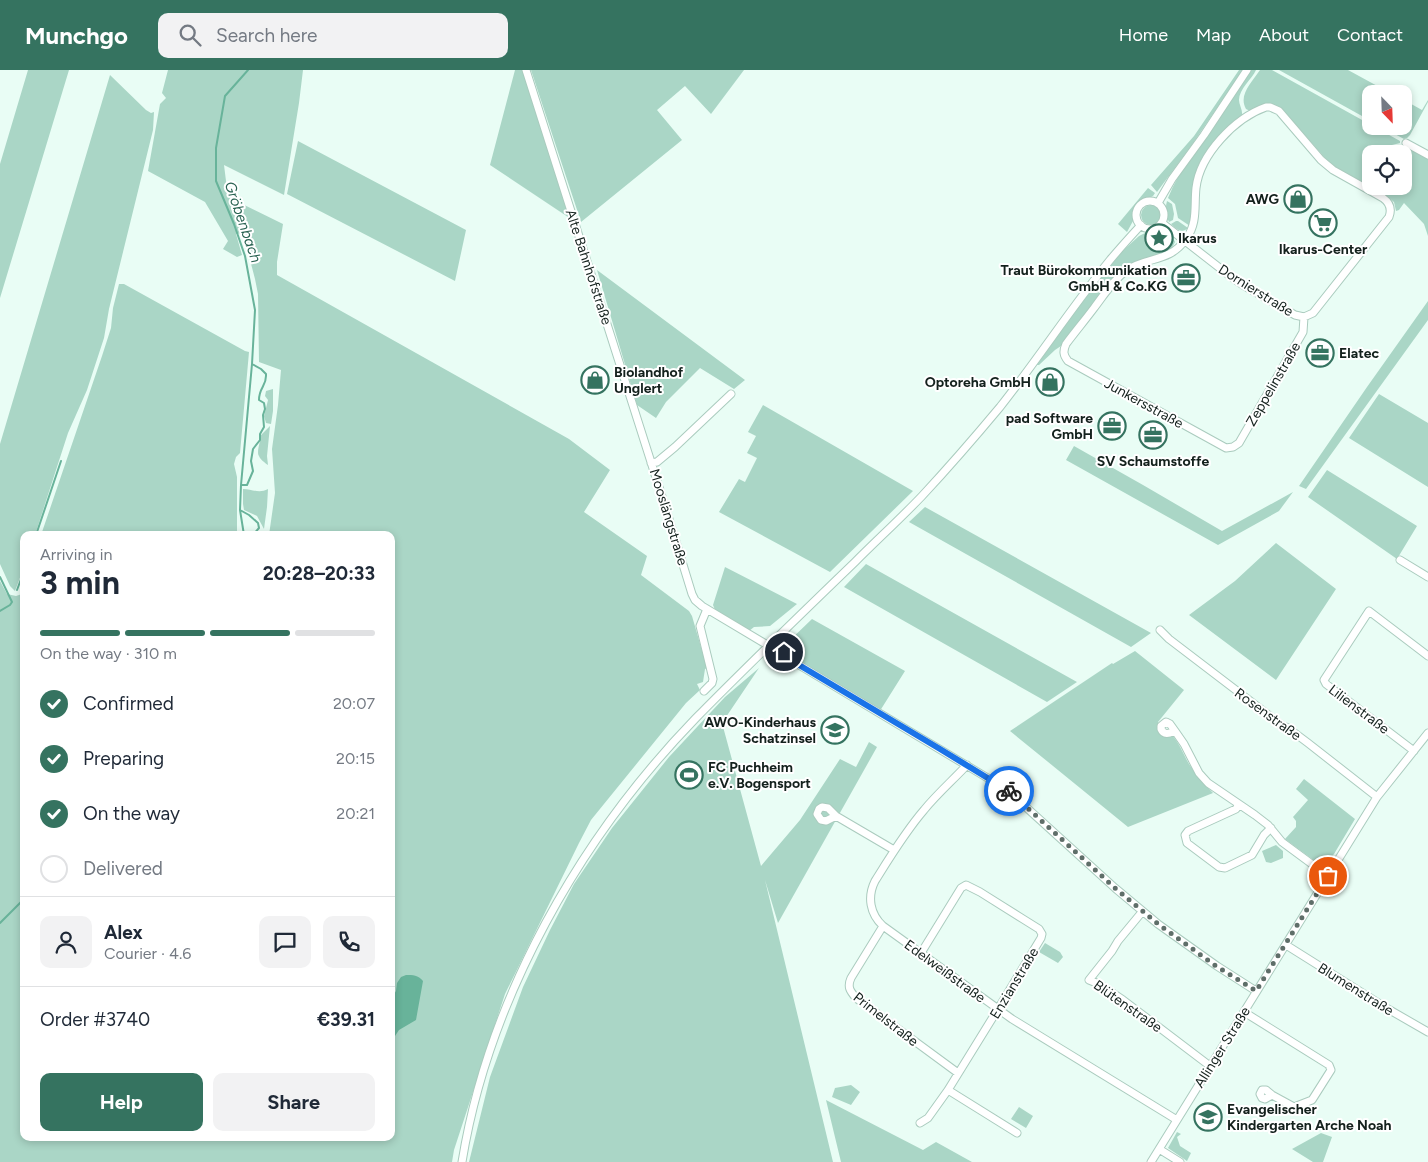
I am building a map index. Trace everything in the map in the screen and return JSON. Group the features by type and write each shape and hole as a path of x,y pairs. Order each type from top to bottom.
{"street":[{"name":"Alte Bahnhofstraße","path":"526,70 652,463"},
{"path":"1158,203 1172,179 1248,70"},
{"path":"1185,241 1194,223 1198,176 1211,151 1230,130 1262,109 1270,107 1279,111 1333,170 1383,198 1390,207 1389,217 1313,313 1304,317"},
{"path":"1406,143 1428,155"},
{"path":"1149,201 1158,203 1164,212 1162,223 1151,228 1141,225 1136,212 1141,204 1149,201"},
{"name":"Dornierstraße","path":"1162,223 1243,285 1295,315 1304,317"},
{"path":"462,1162 483,1073 504,1011 533,948 556,905 604,828 640,781 693,721 920,497 958,457 1000,406 1110,260 1141,225"},
{"name":"Junkersstraße","path":"1185,241 1172,253 1164,257 1126,270 1066,344 1064,349 1066,358 1224,448 1233,447"},
{"name":"Zeppelinstraße","path":"1233,447 1239,443 1302,332 1304,317"},
{"name":"Mooslängstraße","path":"731,394 657,462 652,463 695,600 706,609 769,646"},
{"path":"1400,560 1428,577"},
{"path":"704,690 712,683 713,679 700,626 706,609"},
{"name":"Lilienstraße","path":"1414,750 1326,684 1324,680 1369,611 1428,656"},
{"name":"Rosenstraße","path":"1160,630 1377,797"},
{"path":"784,652 789,659 968,765 1014,795 1142,912 1197,953 1256,991"},
{"path":"1175,731 1204,779 1255,815 1271,828 1282,842 1328,876"},
{"name":"Allinger Straße","path":"1151,1162 1377,797 1428,733"},
{"name":"Edelweißstraße","path":"968,765 924,810 894,850 875,881 870,894 870,902 874,914 883,926 998,1009 1176,1120"},
{"path":"1239,804 1236,809 1188,831 1185,835 1187,843 1220,867 1225,868 1250,858 1264,835 1271,828"},
{"path":"836,816 894,850"},
{"name":"Enzianstraße","path":"920,1123 928,1118 948,1090 1042,934 1039,929 980,892 966,886 961,888 921,952"},
{"name":"Blütenstraße","path":"1142,912 1089,980 1099,984 1123,1000 1210,1066"},
{"name":"Primelstraße","path":"883,926 851,978 848,986 850,990 856,998 958,1073"},
{"name":"Blumenstraße","path":"1286,945 1428,1032"},
{"path":"1244,1012 1331,1068 1310,1102 1294,1107 1272,1095"},
{"path":"948,1090 1017,1133"},
{"path":"1159,1149 1180,1162"}],"shaded area":[{"path":"28,70 69,70 0,298 0,164"},
{"path":"168,70 303,70 284,195 224,165 228,197 283,224 277,262 277,275 569,439 610,470 584,512 647,556 641,575 689,611 707,668 705,669 703,682 697,684 700,690 686,703 591,820 579,843 505,994 454,1150 452,1162 0,1162 0,581 7,594 16,596 20,595 20,1141 395,1141 395,531 270,531 275,493 272,449 281,370 259,362 258,294 243,233 236,234 242,255 237,257 223,249 228,241 205,202 148,171 160,104 166,98 162,93"},
{"path":"515,70 523,70 571,219 490,165"},
{"path":"531,70 744,70 711,114 685,86 657,110 682,140 581,222"},
{"path":"1239,70 1243,70 1157,192 1151,185 1194,136"},
{"path":"1251,70 1256,70 1243,88 1240,96 1239,102 1242,116 1212,144 1197,170 1193,183 1193,210 1190,226 1178,218 1175,204 1168,198 1184,168"},
{"path":"1260,70 1272,70 1362,120 1362,135 1389,135 1400,141 1400,143 1392,145 1362,145 1362,183 1332,166 1282,109 1269,104 1250,111 1246,109 1244,99 1250,84"},
{"path":"1279,70 1348,70 1376,85 1362,85 1362,116"},
{"path":"110,75 146,110 151,113 154,112 153,130 109,309 104,338 87,390 68,433 36,531 20,531 20,578 15,591 10,586 0,564 0,444"},
{"path":"1428,100 1412,131 1412,104 1422,110"},
{"path":"1397,135 1410,135 1404,139"},
{"path":"298,141 466,230 455,281 287,194"},
{"path":"1412,149 1428,158 1428,236 1424,224 1404,203 1396,211 1394,202 1384,195 1412,195"},
{"path":"1148,188 1155,193 1139,203 1127,232 1118,224"},
{"path":"1167,201 1172,204 1174,214 1173,220 1169,222 1166,212"},
{"path":"1151,205 1158,208 1161,215 1158,222 1151,225 1144,222 1141,215 1144,208"},
{"path":"1176,221 1188,228 1184,231 1177,229 1171,224"},
{"path":"1160,230 1169,234 1174,239 1175,242 1171,250 1120,272 1061,346 1039,365 1035,365 1117,256 1139,236"},
{"path":"597,270 745,380 734,389 700,368 666,402 656,418 637,405"},
{"path":"119,284 124,284 249,352 240,453 236,457 234,464 237,477 237,531 42,531 111,328 113,308"},
{"path":"1428,301 1428,320 1306,489 1299,486 1367,387"},
{"path":"273,389 271,424 266,423 264,416 268,400 265,396 266,391"},
{"path":"1379,394 1428,423 1428,487 1349,438"},
{"path":"763,405 913,491 830,572 719,512 739,479 745,482 757,458 747,453 756,436 748,432"},
{"path":"270,426 268,465 260,458 258,452 261,435"},
{"path":"1074,446 1222,531 1293,492 1279,511 1218,545 1066,460"},
{"path":"1327,470 1417,526 1397,559 1308,497"},
{"path":"243,489 259,491 268,489 264,529 257,516 244,510"},
{"path":"925,507 1151,633 1131,647 909,522"},
{"path":"1276,543 1336,589 1276,680 1189,615 1235,581"},
{"path":"866,564 1077,682 1047,702 844,587"},
{"path":"725,567 797,604 770,626 754,627 749,631 716,612 713,605"},
{"path":"812,619 905,671 878,714 790,658 786,644"},
{"path":"1135,651 1184,690 1158,722 1158,730 1163,736 1172,735 1192,768 1213,793 1128,827 1010,731 1112,663"},
{"path":"759,668 722,723 761,866 800,820 840,759 856,767 869,742 877,747 778,923 765,880 833,1162 469,1162 490,1077 523,987 574,884 612,828 669,757 725,697"},
{"path":"1304,779 1355,819 1334,854 1323,867 1285,839 1296,827 1296,821 1293,817 1308,800 1296,789"},
{"path":"1276,845 1283,851 1283,858 1271,863 1266,862 1262,851"},
{"path":"1045,943 1060,952 1063,957 1058,963 1039,952"},
{"path":"406,975 415,976 423,981 416,1020 399,1030 395,1036 395,993 397,983 401,977"},
{"path":"851,1085 860,1092 851,1105 832,1097 835,1088"},
{"path":"826,1100 923,1150 936,1142 972,1162 841,1162"},
{"path":"1019,1107 1033,1116 1026,1128 1011,1119"},
{"path":"1177,1132 1181,1134 1177,1137 1180,1146 1191,1153 1187,1161 1168,1148"},
{"path":"1321,1133 1332,1137 1323,1162 1313,1162 1292,1149"}],"waterway":[{"name":"Gröbenbach","path":"243,531 240,510 241,485 255,310 245,256 216,181 216,148 225,96 248,70"},
{"path":"242,485 247,485 253,471 251,461 253,449 260,440 260,434 264,427 264,403 259,400 266,374 252,364"},
{"path":"37,531 61,461"},
{"name":"Gröbenbach","path":"240,510 258,523 259,528 256,531"},
{"path":"0,577 12,602 0,611"},
{"path":"17,590 20,582"},
{"name":"Gröbenbach","path":"0,923 20,903"}],"way so far":[{"path":"1009,791 1115,888 1158,924 1216,966 1256,991 1328,876"}],"place":[{"name":"AWG","path":"1298,199"},
{"name":"Ikarus-Center","path":"1323,223"},
{"name":"Ikarus","path":"1159,238"},
{"name":"Traut Bürokommunikation GmbH & Co.KG","path":"1186,278"},
{"name":"Elatec","path":"1320,353"},
{"name":"Biolandhof Unglert","path":"595,380"},
{"name":"Optoreha GmbH","path":"1050,382"},
{"name":"pad Software GmbH","path":"1112,426"},
{"name":"SV Schaumstoffe","path":"1153,435"},
{"name":"AWO-Kinderhaus Schatzinsel","path":"835,730"},
{"name":"FC Puchheim e.V. Bogensport","path":"689,775"},
{"name":"Evangelischer Kindergarten Arche Noah","path":"1208,1117"}],"route":[{"path":"784,652 789,659 1009,791"}]}
